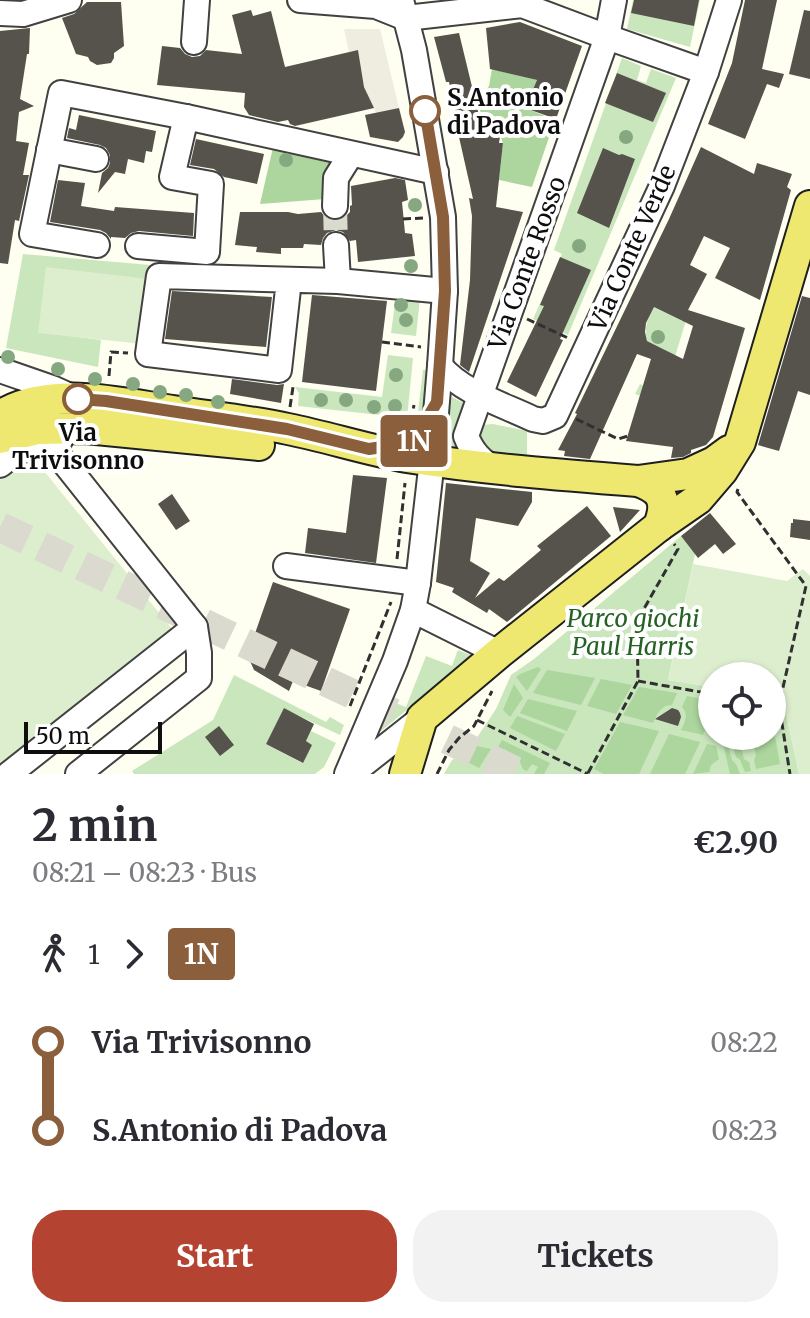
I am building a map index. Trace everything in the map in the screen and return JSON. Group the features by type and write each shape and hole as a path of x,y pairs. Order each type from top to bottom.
{"main road":[{"path":"405,774 422,718 659,526 698,499 722,471 740,442 810,206"},
{"path":"0,416 9,410 39,402 74,398 106,401 287,429 369,449 496,470 638,481 688,474 714,462 740,442"},
{"path":"0,438 38,429 60,440 86,428 285,448 369,449"},
{"path":"638,481 652,486 661,498 664,512 659,526"}],"street":[{"path":"0,13 23,14 69,0"},
{"path":"194,42 197,0"},
{"path":"300,0 404,9 521,2 706,72"},
{"name":"Via Conte Rosso","path":"496,470 472,450 466,436 607,37 614,0"},
{"name":"Via Conte Verde","path":"558,411 662,186 706,72 729,0"},
{"path":"349,774 413,610 440,366 445,291 443,217 404,9"},
{"path":"97,245 32,234 61,93 436,172"},
{"path":"138,246 207,252 211,184 172,177 186,117"},
{"path":"49,150 96,159"},
{"path":"335,206 336,178 351,154"},
{"path":"336,245 338,281"},
{"path":"289,280 279,370 148,354 159,276 338,281 445,291"},
{"path":"440,366 450,377 533,419 550,419 558,411"},
{"path":"3,370 74,398"},
{"path":"369,449 409,443 423,436 437,402"},
{"path":"0,465 16,452 60,440 195,627 199,678 78,774"},
{"path":"286,566 418,583"},
{"path":"413,610 499,653"},
{"path":"9,774 195,627"},
{"path":"349,774 422,718"}],"path":[{"path":"509,311 588,348"},
{"path":"382,342 421,347"},
{"path":"106,401 111,352 148,354"},
{"path":"558,411 618,439 628,436"},
{"path":"740,482 737,492 806,586 786,674"},
{"path":"437,774 449,750 477,720 588,774 638,681 637,621 678,549 659,526"},
{"path":"638,681 698,692"},
{"path":"786,749 790,774"}],"green space":[{"path":"633,0 700,0 690,47 627,29"},
{"path":"622,58 641,66 637,80 646,83 651,69 676,78 568,335 533,319 562,254 554,250"},
{"path":"492,69 537,80 525,108 555,120 532,187 499,180 502,121 482,119 477,97 483,96 489,86"},
{"path":"274,143 332,153 325,199 260,204"},
{"path":"23,254 150,265 149,279 39,332 101,340 98,367 6,348"},
{"path":"46,267 149,279 142,344 38,333"},
{"path":"396,296 420,298 416,336 391,333"},
{"path":"654,307 682,321 690,307 661,403 635,394 640,384 647,388 667,351 647,341 647,324"},
{"path":"388,355 413,358 407,418 298,406 299,393 295,387 382,397"},
{"path":"423,370 428,370 423,426 416,429"},
{"path":"452,397 465,404 464,452 443,449"},
{"path":"493,424 527,431 527,456 497,453 480,445 477,433 481,425"},
{"path":"31,455 173,630 0,769 0,480"},
{"name":"Parco giochi Paul Harris","path":"681,536 695,554 668,680 698,685 698,750 786,750 786,713 799,774 444,774 452,760 476,739 496,709 511,675"},
{"path":"693,564 787,581 803,569 810,576 810,774 799,774 786,714 786,662 698,662 698,685 668,680"},
{"path":"458,650 473,656 379,730 390,701 406,707 426,656 452,666"},
{"path":"538,667 541,669 527,691 516,677"},
{"path":"547,670 595,678 581,705 533,693"},
{"path":"234,675 326,722 330,717 344,725 340,735 284,709 266,744 302,763 312,745 306,741 311,731 336,743 324,767 315,774 134,774 132,771 213,720"},
{"path":"601,679 632,685 616,714 587,706"},
{"path":"514,684 523,698 510,717 503,710"},
{"path":"639,687 677,693 672,705 662,708 653,723 623,715"},
{"path":"687,696 698,698 698,734 681,730 686,716 682,707"},
{"path":"528,699 577,711 567,731 520,713"},
{"path":"517,716 565,734 556,751 510,728"},
{"path":"620,722 659,731 639,774 604,774 594,769"},
{"path":"669,734 698,741 685,774 650,774"},
{"path":"502,740 550,763 544,774 534,774 538,767 532,764 527,771 516,760 511,763 507,761 511,753 504,749 500,757 494,754"},
{"path":"477,746 491,749 479,768 462,759"},
{"path":"704,750 717,750 719,759 711,765 709,772 693,774"},
{"path":"725,750 729,750 740,774 730,774"},
{"path":"734,750 742,750 751,771 745,772"},
{"path":"755,750 777,750 780,764 756,769"},
{"path":"491,757 498,760 495,767 501,771 505,764 513,774 489,774 483,770"}],"shaded area":[{"path":"344,29 380,29 399,108 376,113 364,87 358,50 349,52"}],"building":[{"path":"634,0 699,0 694,26 631,13"},
{"path":"745,0 777,0 762,69 784,74 779,88 767,84 745,139 708,124 732,63"},
{"path":"87,2 121,2 124,46 114,53 111,63 97,65 88,57 76,54 62,18 74,14"},
{"path":"251,10 253,16 271,11 285,67 358,50 364,87 374,108 295,126 288,120 278,122 249,115 244,107 245,93 157,85 162,46 180,48 192,57 200,56 206,50 242,54 232,15"},
{"path":"804,10 810,11 810,79 789,74"},
{"path":"520,22 582,46 556,119 525,108 537,80 490,69 486,28"},
{"path":"30,28 29,54 20,99 34,106 19,112 16,141 29,143 23,175 29,175 19,221 15,220 8,264 0,263 0,31"},
{"path":"459,33 482,128 502,124 496,207 523,212 469,372 460,365 470,280 472,216 469,198 473,199 449,82 446,82 434,37"},
{"path":"617,73 666,93 653,122 605,103"},
{"path":"399,108 405,132 398,142 370,137 365,115"},
{"path":"79,115 156,131 152,152 146,151 144,163 128,159 125,174 115,172 98,193 102,173 110,163 110,155 100,145 67,138 69,128 76,130"},
{"path":"196,139 264,154 257,184 224,177 214,169 190,165"},
{"path":"701,147 754,174 757,163 792,174 787,187 791,190 760,300 715,278 730,248 704,236 690,265 707,274 688,310 745,328 713,437 706,445 691,450 683,457 671,458 673,447 626,441 651,359 637,354 590,459 564,456 565,451 558,450","holes":["654,307 693,326 683,359 647,341 646,323"]},
{"path":"603,148 635,159 609,228 577,213"},
{"path":"395,178 405,180 408,200 402,202 405,233 412,234 415,256 358,262 356,240 350,241 343,232 336,230 327,233 321,245 281,248 281,254 256,252 257,247 235,245 240,212 321,212 335,221 343,219 350,212 351,186"},
{"path":"58,180 85,183 81,206 114,211 115,207 194,213 193,236 139,231 125,238 111,239 100,230 50,222"},
{"path":"560,257 591,270 536,397 507,382 544,306 540,305"},
{"path":"172,291 272,297 266,347 165,339"},
{"path":"312,295 387,301 376,391 302,382"},
{"path":"802,296 810,298 810,395 798,391 779,451 758,445"},
{"path":"232,379 284,384 281,403 230,394"},
{"path":"353,475 387,478 376,563 305,553 308,528 346,533"},
{"path":"446,483 532,492 532,502 518,526 476,518 470,561 490,573 475,598 499,578 504,581 541,550 537,546 587,506 611,536 507,622 489,609 487,613 452,592 454,588 436,582"},
{"path":"172,494 190,521 176,530 158,504"},
{"path":"613,507 640,510 620,532"},
{"path":"710,513 736,544 723,554 715,544 698,558 681,536"},
{"path":"793,519 810,521 810,540 790,537"},
{"path":"273,582 350,609 321,691 293,681 289,691 254,670 250,661 257,640 253,639"},
{"path":"284,708 314,724 306,741 312,745 303,763 266,744"},
{"path":"672,708 680,713 678,726 655,719"},
{"path":"219,726 234,745 220,756 205,737"}],"tunnel":[{"path":"335,206 336,245"},
{"path":"0,527 521,774"}],"bus line":[{"name":"1N","path":"78,399 287,429 369,449 409,443 423,436 437,402 445,291 443,217 425,111"}],"place":[{"name":"S.Antonio di Padova","path":"425,111"},
{"name":"Via Trivisonno","path":"78,399"}]}
